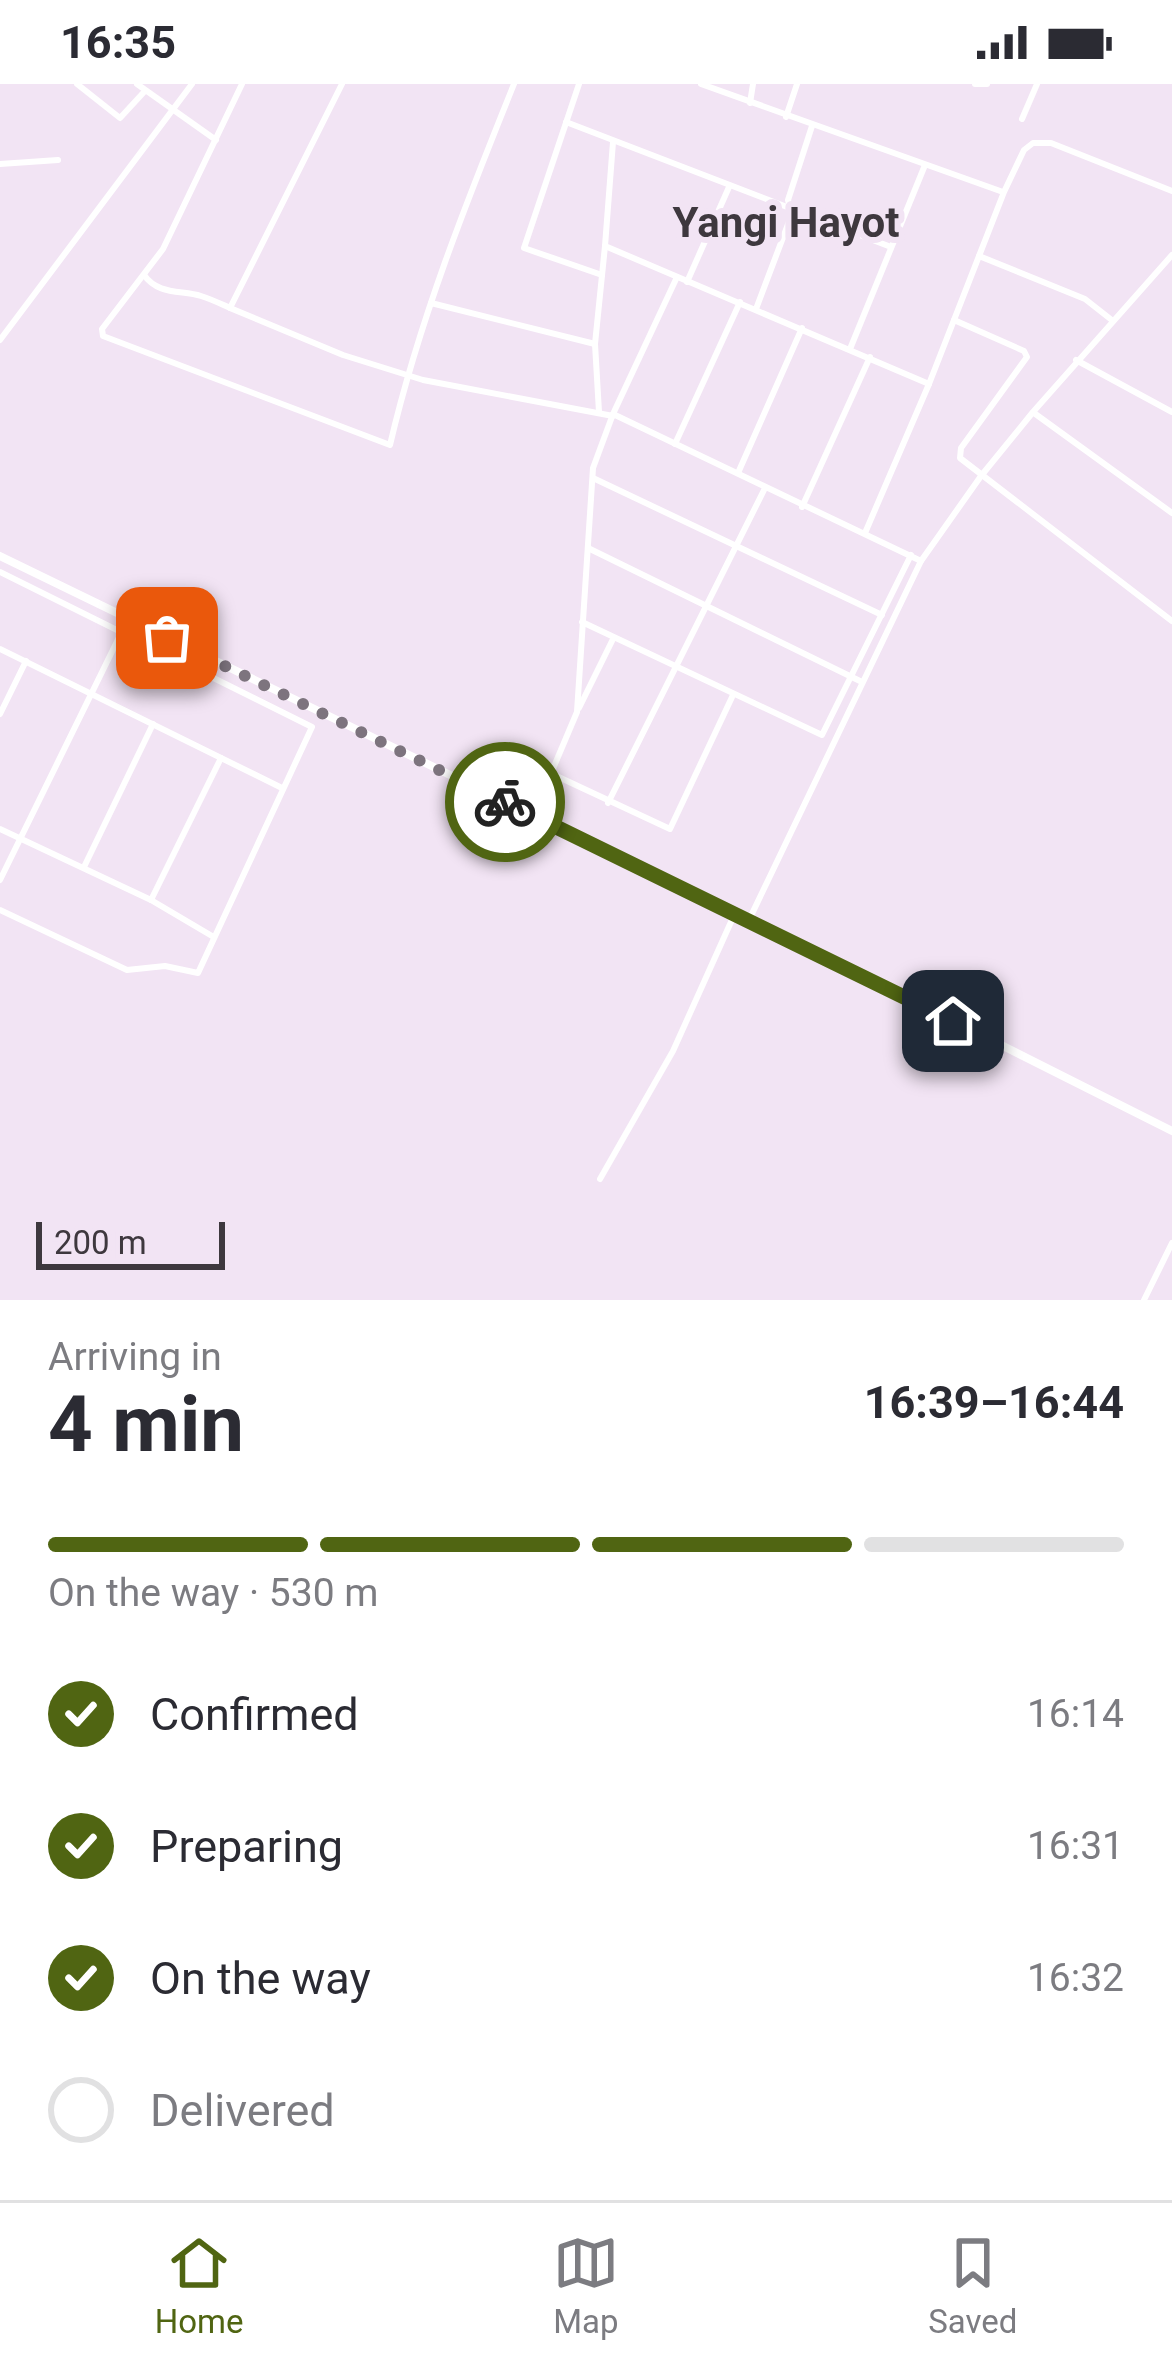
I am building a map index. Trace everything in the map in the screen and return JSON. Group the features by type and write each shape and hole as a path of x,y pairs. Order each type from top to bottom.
{"street":[{"path":"77,84 120,118 141,87 216,140"},
{"path":"0,340 192,84"},
{"path":"242,84 164,249 102,329 108,340 390,446 407,375 454,230 514,84"},
{"path":"230,308 342,84"},
{"path":"579,84 524,248 602,275"},
{"path":"701,84 1004,192"},
{"path":"750,103 754,84"},
{"path":"786,117 797,84"},
{"path":"975,84 987,84"},
{"path":"1022,119 1036,84"},
{"path":"566,122 891,247"},
{"path":"756,309 792,211 788,200 812,126"},
{"path":"599,412 596,344 613,142"},
{"path":"865,533 1024,150 1033,143 1051,143 1172,191"},
{"path":"0,164 58,160"},
{"path":"850,349 925,165"},
{"path":"687,282 729,187"},
{"path":"605,245 929,384"},
{"path":"749,920 920,561 1033,412 1172,255"},
{"path":"979,256 1085,299 1113,321"},
{"path":"144,275 152,286 186,296 195,293 343,356 407,375 613,415 920,561"},
{"path":"578,712 593,478 613,415 676,277"},
{"path":"676,444 740,302"},
{"path":"430,303 596,344"},
{"path":"954,320 1024,351 1027,357 959,454 981,476 1172,621"},
{"path":"737,474 802,328"},
{"path":"802,507 870,357"},
{"path":"1076,360 1172,412"},
{"path":"1033,412 1172,513"},
{"path":"593,478 881,615"},
{"path":"608,803 765,488"},
{"path":"588,548 862,682"},
{"path":"582,622 822,735 911,555"},
{"path":"0,556 1172,1131"},
{"path":"0,572 312,727 198,974 165,966 127,970 0,910"},
{"path":"0,880 128,619"},
{"path":"533,816 614,638"},
{"path":"0,649 282,788"},
{"path":"0,713 26,661"},
{"path":"550,773 670,829 733,695"},
{"path":"83,868 154,724"},
{"path":"151,901 221,758"},
{"path":"0,829 151,901 212,936"},
{"path":"600,1179 673,1051 735,913"},
{"path":"1144,1300 1172,1243"}],"way so far":[{"path":"167,638 505,802"}],"district":[{"name":"Yangi Hayot","path":"786,222"}],"route":[{"path":"505,802 953,1021"}]}
